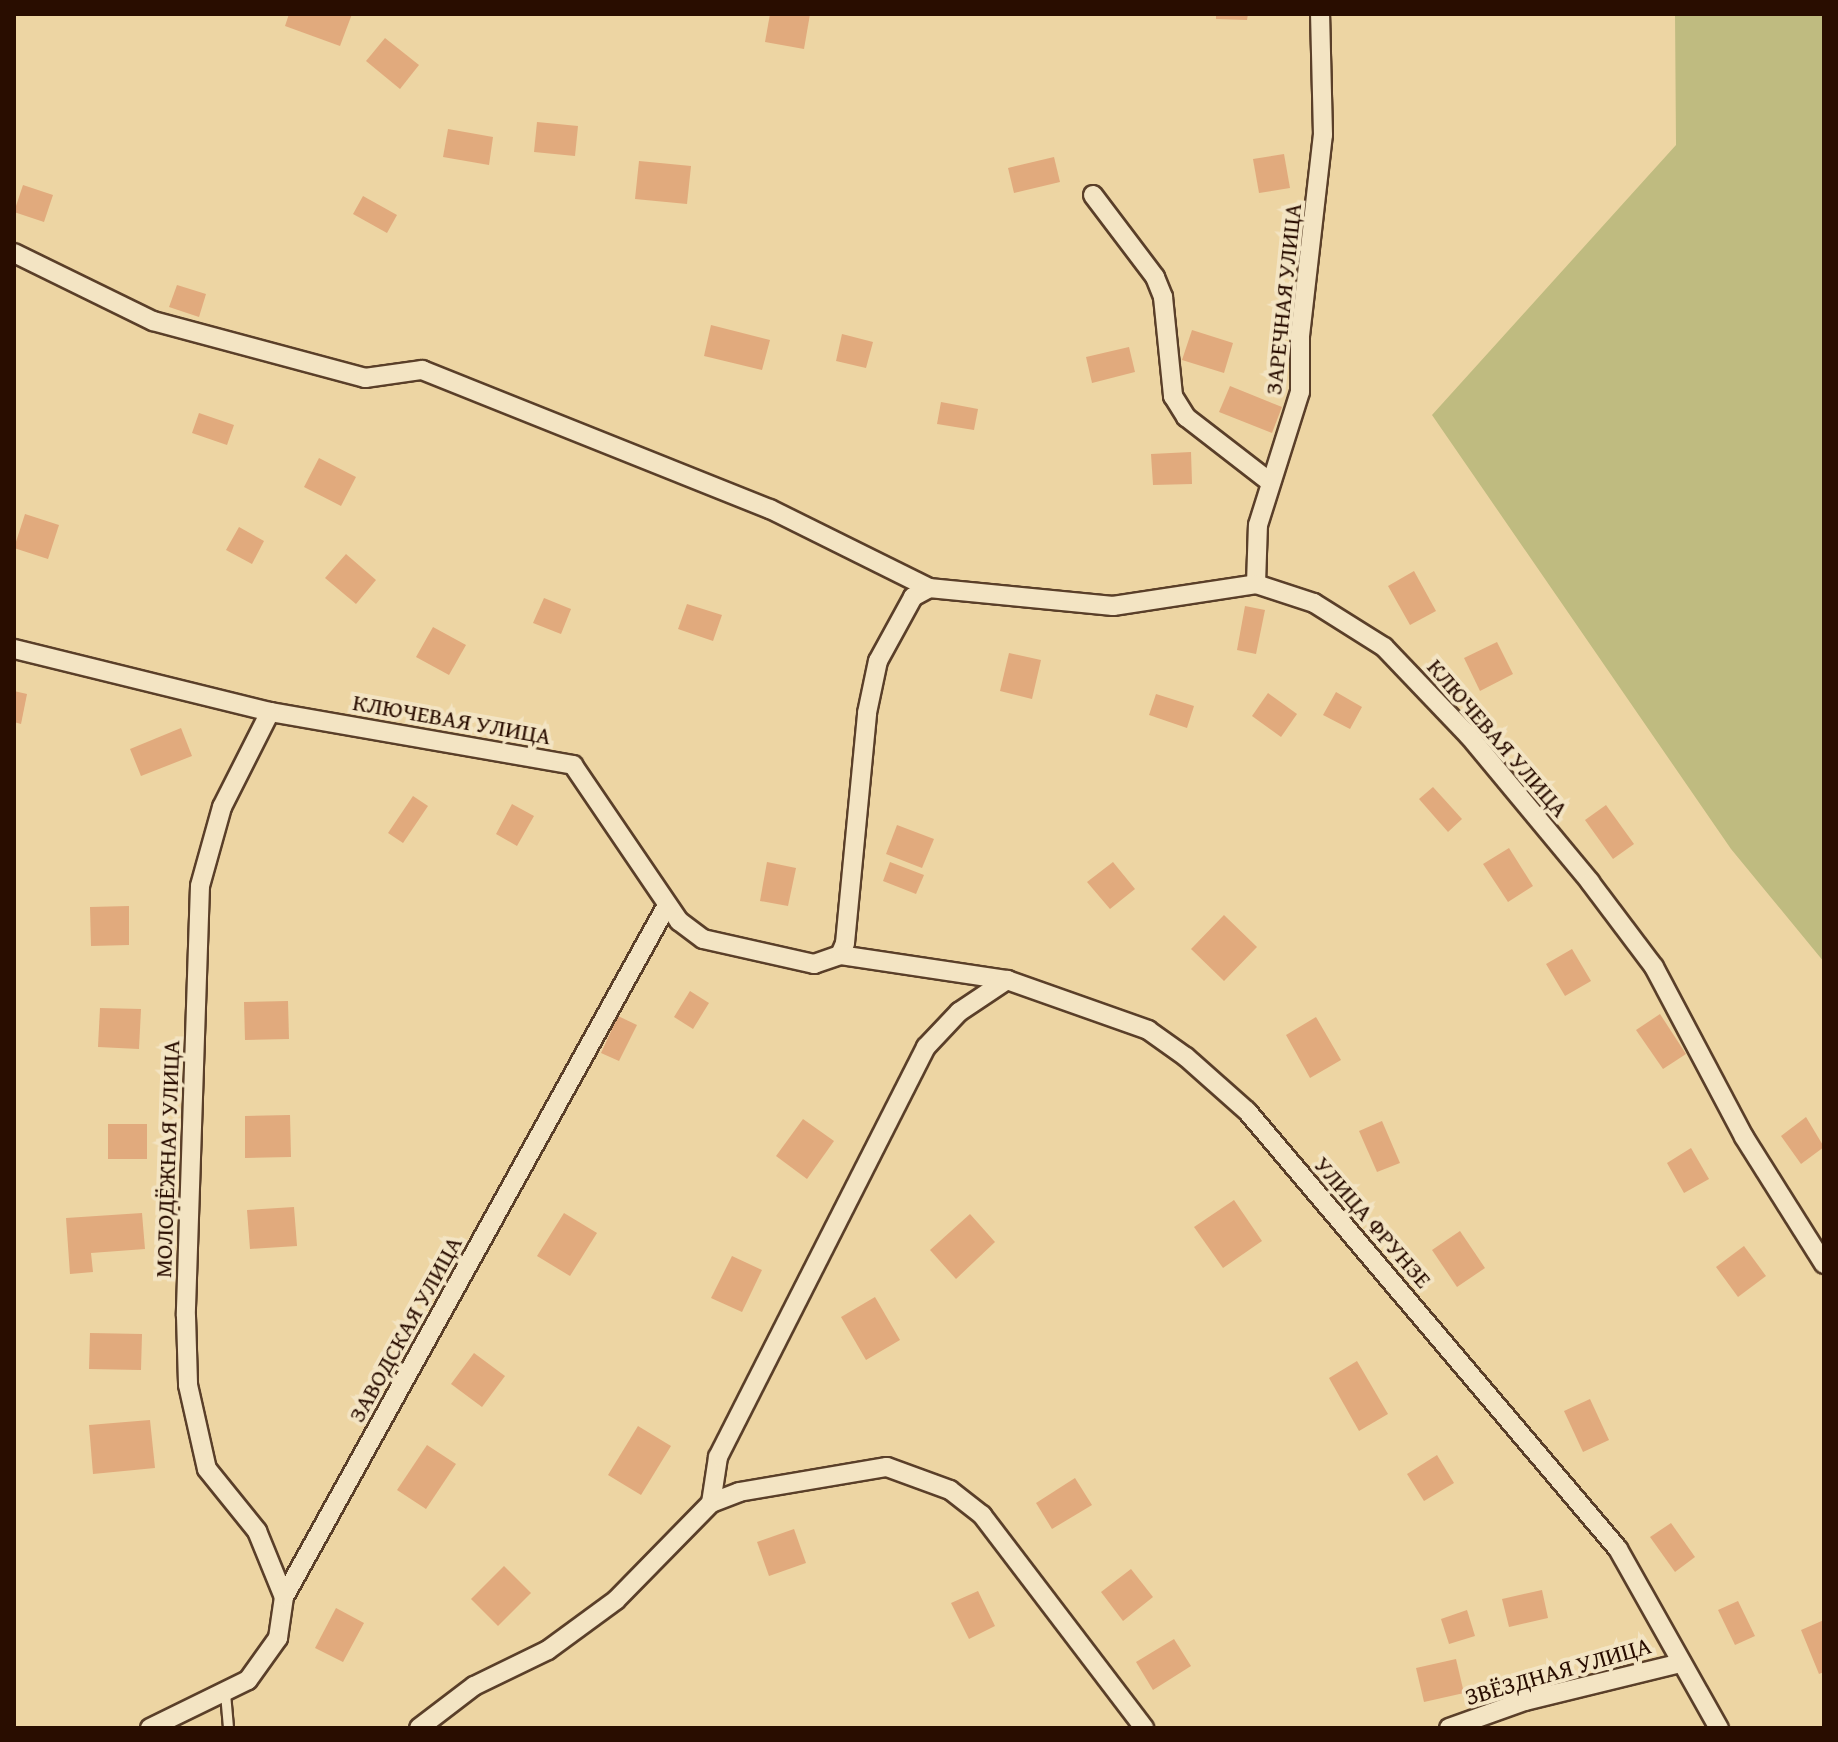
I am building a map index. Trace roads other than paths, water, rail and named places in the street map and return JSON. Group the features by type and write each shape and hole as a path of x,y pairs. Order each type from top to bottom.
{"street":[{"name":"ЗАРЕЧНАЯ УЛИЦА","path":"1256,584 1258,525 1300,392 1300,336 1323,135 1320,14"},
{"path":"1093,195 1155,277 1173,396 1186,417 1270,482"},
{"name":"КЛЮЧЕВАЯ УЛИЦА","path":"14,253 153,321 365,378 422,370 770,509 929,588 1113,606 1256,584 1314,603 1384,647 1527,804 1654,967 1744,1137 1824,1264"},
{"path":"840,955 878,661 901,610 929,588"},
{"name":"КЛЮЧЕВАЯ УЛИЦА","path":"14,649 270,712 573,765 666,907 703,939 814,964 840,955"},
{"name":"МОЛОДЁЖНАЯ УЛИЦА","path":"270,712 222,807 200,886 186,1316 188,1385 207,1469 257,1531 284,1597"},
{"name":"ЗАВОДСКАЯ УЛИЦА","path":"150,1728 248,1680 278,1638 284,1597 666,907"},
{"name":"УЛИЦА ФРУНЗЕ","path":"840,955 1007,980 1148,1030 1247,1111 1618,1549 1719,1728"},
{"path":"711,1503 718,1457 926,1047 959,1012 1007,980"},
{"path":"419,1728 474,1686 548,1650 616,1600 711,1503 739,1492 887,1467 950,1490 1015,1553 1144,1728"},
{"name":"ЗВЁЗДНАЯ УЛИЦА","path":"1449,1728 1525,1701 1681,1663"}],"lane":[{"path":"225,1693 228,1728"}]}
